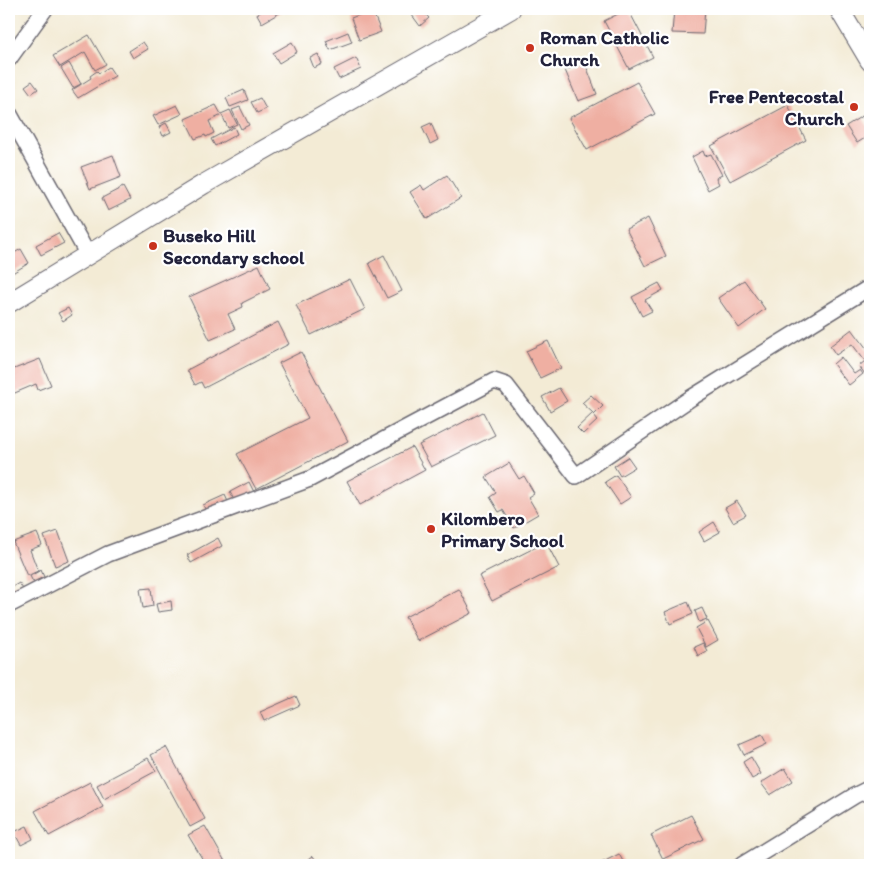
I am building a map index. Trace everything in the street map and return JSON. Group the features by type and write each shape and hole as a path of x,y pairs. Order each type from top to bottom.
{"street":[{"path":"9,60 45,9"},
{"path":"839,9 870,61"},
{"path":"9,303 204,184 503,11"},
{"path":"9,114 88,255"},
{"path":"9,605 108,554 310,478 494,381 506,385 576,476 691,398 870,287"},
{"path":"742,865 870,788"}],"building":[{"path":"266,9 282,9 283,11 262,23 257,14"},
{"path":"421,9 429,18 420,26 409,11"},
{"path":"628,9 653,57 629,69 604,21"},
{"path":"674,9 705,9 703,34 672,33"},
{"path":"372,10 381,32 359,40 351,18"},
{"path":"348,32 352,42 330,50 326,41"},
{"path":"89,35 106,64 95,70 85,52 60,67 53,56"},
{"path":"143,42 148,49 133,58 129,51"},
{"path":"292,42 297,52 279,63 273,53"},
{"path":"318,54 322,64 314,68 310,58"},
{"path":"356,58 361,69 339,79 334,69"},
{"path":"69,63 81,84 73,88 61,68"},
{"path":"585,63 597,94 578,101 565,70"},
{"path":"109,67 115,76 78,98 72,90 91,78 90,76 97,71 99,73"},
{"path":"32,81 38,89 31,94 25,86"},
{"path":"637,82 655,114 587,150 569,118"},
{"path":"244,90 248,100 230,107 226,98"},
{"path":"260,98 266,109 257,113 251,102"},
{"path":"177,105 182,114 158,125 153,116"},
{"path":"216,105 221,114 230,110 237,124 228,128 222,115 209,121 214,133 195,139 185,119"},
{"path":"788,105 806,140 730,181 711,146"},
{"path":"240,107 249,125 241,129 232,110"},
{"path":"862,116 870,130 870,135 857,143 846,126"},
{"path":"166,123 171,132 163,136 159,127"},
{"path":"431,123 438,140 430,144 422,127"},
{"path":"234,127 237,134 215,146 211,139"},
{"path":"703,151 705,156 711,154 722,175 716,178 719,184 708,190 692,157"},
{"path":"113,155 121,177 90,189 81,167"},
{"path":"447,175 461,198 427,219 410,192 421,185 424,190"},
{"path":"123,187 130,200 108,211 102,198"},
{"path":"648,218 666,256 645,266 626,229"},
{"path":"58,233 64,243 41,255 36,245"},
{"path":"21,249 29,263 9,275 9,256"},
{"path":"384,255 402,291 387,298 369,263"},
{"path":"259,265 270,289 242,303 243,307 228,314 235,329 210,340 189,297"},
{"path":"350,279 365,309 311,335 296,305"},
{"path":"744,280 765,309 739,328 718,298"},
{"path":"659,283 663,290 645,300 652,311 642,316 632,297"},
{"path":"68,308 72,315 63,321 58,313"},
{"path":"278,322 289,344 204,388 201,382 195,385 187,370"},
{"path":"852,329 870,353 870,370 865,374 859,366 865,361 852,344 836,355 830,346"},
{"path":"548,341 561,368 540,378 526,351"},
{"path":"301,352 348,441 256,489 237,454 308,418 279,363"},
{"path":"841,357 854,374 860,370 863,374 849,385 833,364"},
{"path":"40,359 51,385 38,390 36,384 10,395 9,371"},
{"path":"559,388 567,401 550,411 542,397"},
{"path":"591,395 603,406 594,415 598,420 583,434 577,428 593,413 582,403"},
{"path":"483,412 495,435 431,467 419,445"},
{"path":"412,447 425,470 360,505 347,481"},
{"path":"628,457 635,467 620,476 614,466"},
{"path":"509,463 519,479 524,476 534,493 528,497 538,514 514,528 503,510 499,512 490,497 496,493 486,477"},
{"path":"616,475 631,497 620,504 605,482"},
{"path":"249,482 254,492 235,502 230,492"},
{"path":"225,495 229,504 207,513 203,505"},
{"path":"737,501 746,515 733,522 725,508"},
{"path":"714,522 720,532 704,541 699,532"},
{"path":"58,531 69,561 55,566 44,536"},
{"path":"37,533 42,545 30,550 38,571 27,576 13,542"},
{"path":"218,538 222,546 191,563 187,555"},
{"path":"546,542 559,567 492,601 479,576"},
{"path":"41,570 44,577 33,582 30,576"},
{"path":"19,583 23,589 9,596 9,589"},
{"path":"151,588 153,606 143,608 140,589"},
{"path":"459,589 472,613 418,641 405,617"},
{"path":"171,601 172,610 158,612 156,604"},
{"path":"688,602 693,614 670,624 665,612"},
{"path":"702,608 707,619 699,622 695,611"},
{"path":"708,621 718,640 706,647 696,628"},
{"path":"703,643 707,651 698,656 694,647"},
{"path":"296,696 300,705 264,721 260,712"},
{"path":"762,735 767,744 744,755 739,745"},
{"path":"166,747 205,819 190,827 151,755"},
{"path":"751,757 761,774 752,779 743,762"},
{"path":"148,758 156,771 104,799 97,785"},
{"path":"785,768 793,781 770,795 761,783"},
{"path":"90,782 103,807 49,836 35,811"},
{"path":"691,815 704,839 663,859 651,835"},
{"path":"27,826 33,839 21,845 14,832"},
{"path":"205,826 227,865 206,865 188,835"},
{"path":"619,854 625,865 597,865"},
{"path":"313,856 319,865 305,865 303,863"}],"place":[{"name":"Roman Catholic Church","path":"530,48"},
{"name":"Free Pentecostal Church","path":"854,107"},
{"name":"Buseko Hill Secondary school","path":"153,246"},
{"name":"Kilombero Primary School","path":"431,529"}]}
